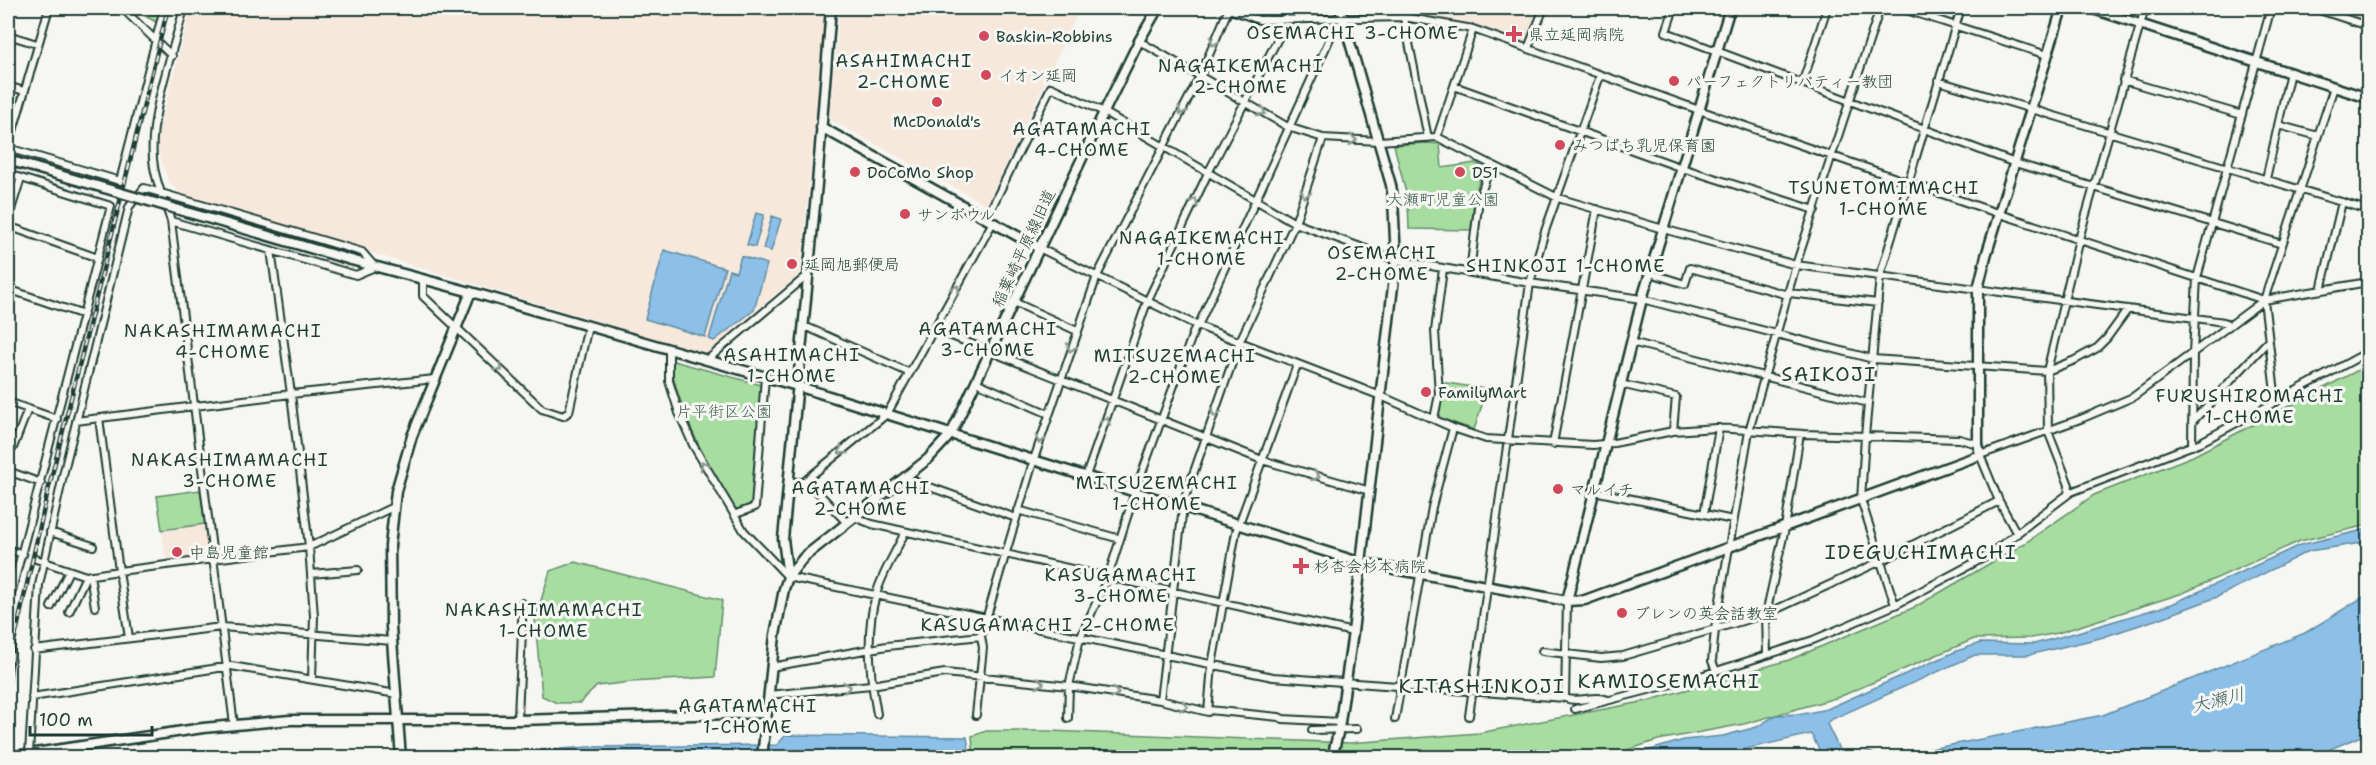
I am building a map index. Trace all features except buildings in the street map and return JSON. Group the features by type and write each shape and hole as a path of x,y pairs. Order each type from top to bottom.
{"street":[{"path":"50,8 8,148 120,181 164,8"},
{"path":"122,8 172,56"},
{"path":"184,8 155,116 152,142 154,169 171,221 234,725"},
{"path":"788,577 783,539 831,8"},
{"name":"稲葉崎平原線旧道","path":"762,758 771,667 788,577 804,557 928,459 951,434 1104,112 1158,8"},
{"path":"976,715 983,648 981,636 985,618 1034,459 1077,331 1097,276 1200,76 1228,8 1251,18 1284,23 1404,17 1473,29 1699,111 2000,214 2264,300"},
{"path":"1086,476 1147,302 1208,173 1284,23 1285,8"},
{"path":"1332,758 1339,728 1362,563 1396,260 1393,198 1340,8"},
{"path":"1402,8 1428,138"},
{"path":"1528,48 1544,8"},
{"path":"1674,8 1666,32 2015,163 2282,244"},
{"path":"1564,698 1567,601 1642,299 1730,8"},
{"path":"1802,84 1827,8"},
{"path":"1716,671 1713,661 1715,629 1749,430 1796,265 1880,8"},
{"path":"1900,8 2047,55"},
{"path":"1895,605 1861,500 1880,276 1961,8"},
{"path":"2017,534 1999,501 1980,455 1978,444 1978,289 2062,8"},
{"path":"2090,8 2368,98"},
{"path":"2068,494 2070,485 2048,431 2047,371 2079,239 2145,8"},
{"path":"2192,446 2197,278 2271,8"},
{"path":"2313,8 2368,26"},
{"path":"1068,718 1070,686 1080,638 1107,577 1135,492 1197,326 1332,34 1343,19"},
{"path":"1437,137 1473,29"},
{"path":"8,35 38,44"},
{"path":"1139,41 1288,127 1323,138 1378,141 1437,137 1558,198 1796,265 2224,322 2229,325"},
{"path":"2266,179 2290,72"},
{"path":"1469,716 1530,283 1545,231 1600,76"},
{"path":"1938,81 2368,210"},
{"path":"2123,81 2242,115"},
{"path":"8,86 24,91"},
{"path":"1454,86 1682,168 1815,210"},
{"path":"1353,632 850,520 806,480 887,414 990,221 1051,87 1104,112 1295,223 1396,260 1642,299 1873,359 2047,371 2097,348 2128,309"},
{"path":"2276,401 2264,300 2334,87"},
{"path":"2278,124 2318,136"},
{"path":"821,128 1039,249 1197,326 1381,396 1453,428 1486,439 1553,444 1606,444 1673,431 1719,428 1800,434 1959,439 1978,444"},
{"path":"1160,700 1183,507 1239,343 1295,223 1323,138"},
{"path":"8,160 375,267 765,376 1362,563 1567,601 1585,600 1729,549 2048,431 2133,397 2264,300 2368,282"},
{"path":"1470,272 1479,199 1491,164"},
{"path":"8,174 111,206 8,606"},
{"path":"8,219 21,178"},
{"path":"28,754 39,585 43,562 129,207 144,188 362,252 375,267"},
{"path":"2321,290 2342,202"},
{"path":"1553,444 1597,209"},
{"path":"171,221 356,274 375,267"},
{"path":"8,226 98,258"},
{"path":"271,250 309,547 314,636 312,679"},
{"path":"1650,273 1685,284 1690,268 1788,294 1878,303"},
{"path":"1434,419 1439,394 1435,332 1443,269"},
{"path":"707,360 808,275"},
{"path":"423,279 423,296 542,409 563,416 568,412 588,326"},
{"path":"8,289 84,315"},
{"path":"401,758 392,641 390,546 396,491 435,379 471,292"},
{"path":"1014,302 1077,331"},
{"path":"803,328 809,328 910,373"},
{"path":"934,329 1262,460 1370,492"},
{"path":"2192,422 2269,340"},
{"path":"1631,342 1868,403"},
{"path":"669,349 669,381 679,414 713,480 736,514 744,531 788,577 1273,677 1402,685 1570,700 1600,697 1608,701"},
{"path":"1575,708 1608,701 1767,656 1895,605 1987,556 2077,489 2192,446 2368,352"},
{"path":"1209,710 1212,665 1238,524 1297,365"},
{"path":"736,514 755,507 765,376"},
{"path":"76,421 291,394 435,379"},
{"path":"976,382 1049,414"},
{"path":"1620,384 1676,397 1673,431"},
{"path":"8,402 57,418"},
{"path":"8,446 13,448 28,409"},
{"path":"99,418 129,638"},
{"path":"1395,719 1432,507 1453,428"},
{"path":"1704,514 1719,428"},
{"path":"1767,656 1767,614 1785,528 1800,434"},
{"path":"8,471 41,483"},
{"path":"905,478 1016,518"},
{"path":"788,482 809,482"},
{"path":"2070,485 2077,489"},
{"path":"1594,491 1733,520"},
{"path":"1542,651 1601,658 1623,656 1767,614 1881,561 1999,501"},
{"path":"36,559 88,576 309,547 395,506"},
{"path":"1018,510 1120,539"},
{"path":"50,532 93,546"},
{"path":"877,714 871,685 869,650 876,594 905,532"},
{"path":"8,549 22,554"},
{"path":"311,574 358,570"},
{"path":"51,607 69,571"},
{"path":"88,576 95,607"},
{"path":"69,612 88,576"},
{"path":"518,720 519,672 523,639 522,603"},
{"path":"34,650 222,627 392,641"},
{"path":"771,667 869,650 981,636"},
{"path":"32,697 227,666 397,694"},
{"path":"768,695 871,685 945,673 1070,686 1209,710 1279,717 1357,729"},
{"path":"8,757 234,725 290,720 399,723 766,713"},
{"path":"1311,730 1339,728"}],"shaded area":[{"path":"191,8 826,8 800,276 773,296 707,354 186,197 169,183 158,150 159,130"},
{"path":"840,8 1080,8 987,205 829,119"},
{"name":"県立延岡病院","path":"1404,8 1541,8 1526,44 1470,24 1407,13"},
{"path":"2325,8 2368,8 2368,22"},
{"path":"205,525 209,557 167,563 162,531"}],"green space":[{"path":"145,8 163,8 160,24 143,15"},
{"name":"大瀬町児童公園","path":"1440,144 1442,168 1475,163 1483,167 1475,195 1471,230 1409,229 1408,201 1394,145"},
{"name":"片平街区公園","path":"670,360 761,385 753,507 737,512 715,476 687,420"},
{"path":"2368,365 2368,525 2300,541 2183,593 2058,633 2031,638 1974,639 1839,697 1744,724 1658,740 1603,758 974,758 972,736 986,731 1049,731 1350,743 1479,733 1647,701 1789,660 1915,607 2025,543 2094,495 2193,456"},
{"path":"1440,382 1487,389 1474,430 1438,417"},
{"path":"200,490 205,524 162,530 157,496"},
{"path":"575,562 722,600 715,677 597,686 580,703 557,703 542,696 535,620 550,571"}],"water":[{"path":"756,213 764,215 755,247 747,245"},
{"path":"772,216 781,219 771,251 763,249"},
{"path":"664,250 725,268 705,337 645,319"},
{"path":"741,256 767,264 754,310 714,341 709,339 729,270 736,272"},
{"path":"2368,529 2368,542 2309,551 2217,597 2100,638 2028,655 1975,655 1830,720 1827,724 1843,757 1823,757 1811,734 1712,757 1626,757 1684,740 1723,736 1757,727 1776,715 1803,714 1827,709 1980,643 2034,644 2172,604 2300,545"},
{"name":"大瀬川","path":"2368,594 2368,733 2312,757 1890,757 2103,715 2305,633"},
{"path":"786,735 967,737 970,757 439,758 588,747 777,745"},
{"path":"1869,752 1882,757 1843,757"}],"tunnel":[{"path":"23,554 36,559"}],"railway":[{"path":"8,688 14,642 47,495 168,8"}],"place":[{"name":"県立延岡病院","path":"1514,34"},
{"name":"Baskin-Robbins","path":"984,36"},
{"name":"イオン延岡","path":"986,75"},
{"name":"パーフェクトリバティー教団","path":"1674,81"},
{"name":"McDonald's","path":"937,102"},
{"name":"みつばち乳児保育園","path":"1560,145"},
{"name":"DoCoMo Shop","path":"855,172"},
{"name":"D51","path":"1460,172"},
{"name":"サンボウル","path":"905,214"},
{"name":"延岡旭郵便局","path":"792,264"},
{"name":"FamilyMart","path":"1426,392"},
{"name":"マルイチ","path":"1558,489"},
{"name":"中島児童館","path":"177,552"},
{"name":"杉杏会杉本病院","path":"1301,566"},
{"name":"ブレンの英会話教室","path":"1622,613"}],"district":[{"name":"OSEMACHI 3-CHOME","path":"1353,33"},
{"name":"ASAHIMACHI 2-CHOME","path":"904,71"},
{"name":"NAGAIKEMACHI 2-CHOME","path":"1241,76"},
{"name":"AGATAMACHI 4-CHOME","path":"1082,139"},
{"name":"TSUNETOMIMACHI 1-CHOME","path":"1884,198"},
{"name":"NAGAIKEMACHI 1-CHOME","path":"1202,248"},
{"name":"OSEMACHI 2-CHOME","path":"1382,263"},
{"name":"SHINKOJI 1-CHOME","path":"1566,266"},
{"name":"AGATAMACHI 3-CHOME","path":"988,339"},
{"name":"NAKASHIMAMACHI 4-CHOME","path":"223,341"},
{"name":"ASAHIMACHI 1-CHOME","path":"792,365"},
{"name":"MITSUZEMACHI 2-CHOME","path":"1175,366"},
{"name":"SAIKOJI","path":"1829,374"},
{"name":"FURUSHIROMACHI 1-CHOME","path":"2250,406"},
{"name":"NAKASHIMAMACHI 3-CHOME","path":"230,470"},
{"name":"MITSUZEMACHI 1-CHOME","path":"1157,493"},
{"name":"AGATAMACHI 2-CHOME","path":"861,498"},
{"name":"IDEGUCHIMACHI","path":"1921,552"},
{"name":"KASUGAMACHI 3-CHOME","path":"1121,585"},
{"name":"NAKASHIMAMACHI 1-CHOME","path":"544,620"},
{"name":"KASUGAMACHI 2-CHOME","path":"1048,625"},
{"name":"KAMIOSEMACHI","path":"1669,681"},
{"name":"KITASHINKOJI","path":"1482,686"},
{"name":"AGATAMACHI 1-CHOME","path":"748,716"}]}
